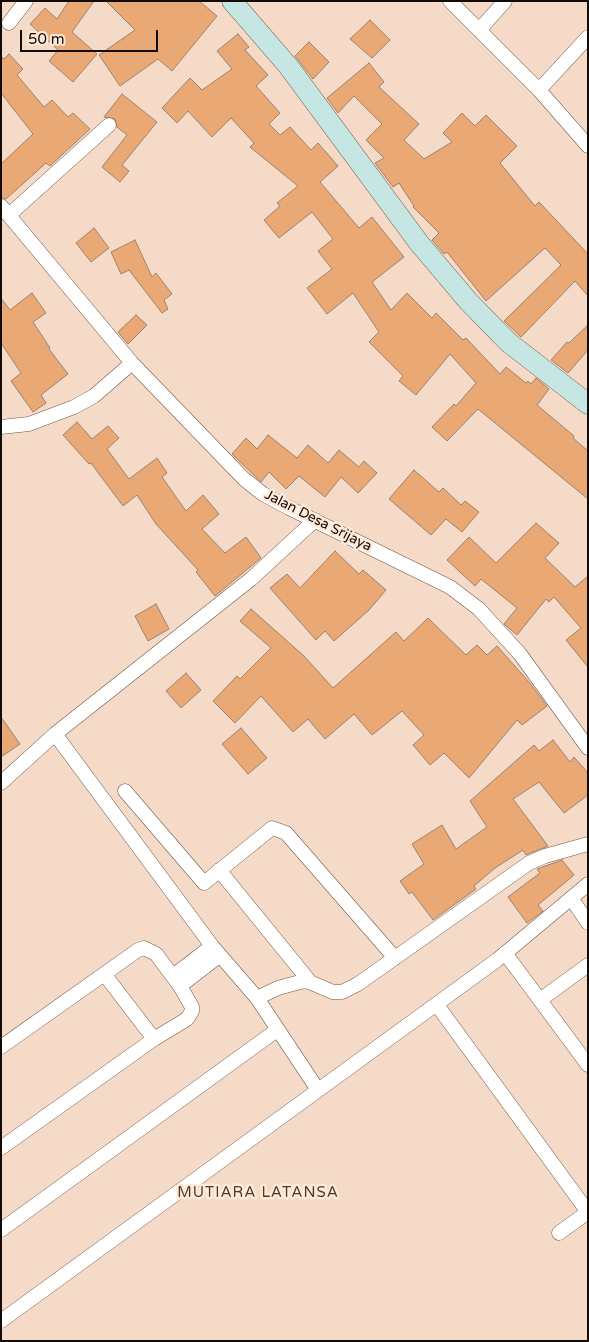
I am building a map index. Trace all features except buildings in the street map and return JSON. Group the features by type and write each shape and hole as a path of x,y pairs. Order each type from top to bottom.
{"street":[{"path":"9,23 26,1"},
{"path":"232,1 289,67 419,243 468,301 508,342 588,404"},
{"path":"450,1 480,28 539,90 588,146"},
{"path":"480,28 505,1"},
{"path":"539,90 588,37"},
{"path":"5,211 109,125"},
{"name":"Jalan Desa Srijaya","path":"5,211 132,363 244,479 263,494 450,587 479,609 520,654 588,748"},
{"path":"1,427 29,424 74,407 94,396 132,363"},
{"path":"1,783 55,734 251,579 315,520"},
{"path":"55,734 216,951 257,998 318,1090"},
{"path":"125,790 204,883 272,828 286,833 394,958"},
{"path":"257,998 293,983 311,983 333,992 342,992 394,958 529,863 588,844"},
{"path":"219,870 311,983"},
{"path":"1,1321 437,1005 505,953 588,884"},
{"path":"571,898 588,923"},
{"path":"1,1047 138,950 144,948 156,954 177,981 192,1007 190,1015 1,1148"},
{"path":"177,981 216,951"},
{"path":"505,953 588,1065"},
{"path":"540,1000 588,965"},
{"path":"105,975 154,1039"},
{"path":"437,1005 588,1212 559,1233"},
{"path":"1,1230 277,1030"}],"district":[{"name":"MUTIARA LATANSA","path":"258,1193"}]}
